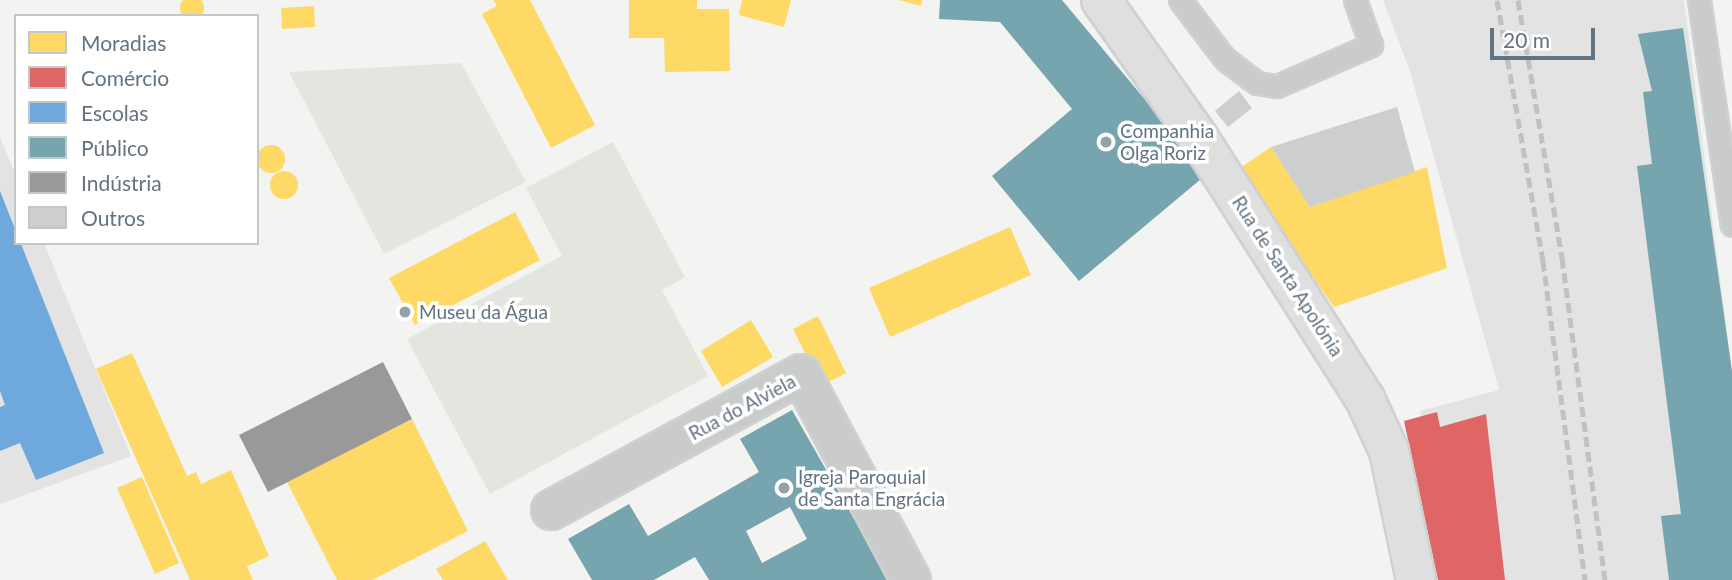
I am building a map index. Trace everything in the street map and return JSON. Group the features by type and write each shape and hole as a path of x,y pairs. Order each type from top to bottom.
{"street":[{"name":"Rua de Santa Apolónia","path":"1101,0 1200,140 1365,399 1389,452 1416,580"},
{"name":"Rua do Alviela","path":"551,510 802,374 911,580"}],"lane":[{"path":"1180,0 1225,59 1257,83 1277,86 1371,45 1355,0"},
{"path":"1698,1 1728,159 1732,225"}],"shaded area":[{"path":"1383,0 1684,0 1732,371 1732,580 1457,580 1420,411 1499,390 1410,71"},
{"path":"461,63 526,182 384,254 289,72"},
{"path":"0,137 14,171 14,245 45,245 131,456 0,504"},
{"path":"613,142 685,277 662,290 708,376 490,494 407,339 562,256 526,188"}],"building: Moradias":[{"path":"185,-1 199,-1 203,4 202,14 181,12 181,4"},
{"path":"493,0 530,0 595,125 551,148 482,14 497,6"},
{"path":"629,0 697,0 697,9 729,9 730,71 665,72 664,38 629,38"},
{"path":"742,0 791,0 784,27 739,15"},
{"path":"899,0 922,0 921,6"},
{"path":"314,6 315,27 282,29 281,8"},
{"path":"266,146 276,146 284,154 284,164 276,172 266,172 259,166 259,152"},
{"path":"1271,147 1310,207 1427,167 1447,268 1334,307 1237,170"},
{"path":"284,171 294,175 298,185 294,195 284,199 274,195 270,185 274,175"},
{"path":"515,212 540,260 415,325 389,278"},
{"path":"1010,227 1031,275 890,337 869,288"},
{"path":"818,316 846,373 821,386 793,329"},
{"path":"751,320 773,357 722,387 701,351"},
{"path":"132,353 187,476 196,472 201,484 231,470 269,556 247,566 253,580 190,580 96,369"},
{"path":"412,419 468,531 372,580 337,580 287,482"},
{"path":"142,477 179,563 155,574 117,488"},
{"path":"485,541 508,580 443,580 436,569"}],"building: Comércio":[{"path":"1437,412 1440,427 1486,414 1505,580 1438,580 1404,421"}],"building: Escolas":[{"path":"0,191 14,226 14,245 21,245 104,453 36,480 20,443 0,451 0,407 5,405 0,391"}],"building: Público":[{"name":"Companhia Olga Roriz","path":"940,0 1062,0 1207,174 1079,281 992,176 1072,109 1000,22 939,19"},
{"path":"1683,28 1732,371 1732,580 1669,580 1661,516 1681,514 1637,166 1652,164 1643,92 1652,91 1638,34"},
{"name":"Igreja Paroquial de Santa Engrácia","path":"792,410 889,580 709,580 695,557 654,580 592,580 568,539 629,504 648,536 759,472 740,439","holes":["790,507 807,539 762,563 746,531"]}],"building: Indústria":[{"path":"383,362 412,419 268,492 239,435"}],"building: Outros":[{"path":"1239,91 1252,108 1228,127 1215,111"},
{"path":"1397,107 1415,172 1310,207 1271,147"}],"railway":[{"path":"1497,0 1543,261 1585,580"},
{"path":"1518,0 1562,258 1605,580"}],"place":[{"name":"Companhia Olga Roriz","path":"1106,142"},
{"name":"Museu da Água","path":"405,312"},
{"name":"Igreja Paroquial de Santa Engrácia","path":"784,488"}]}
